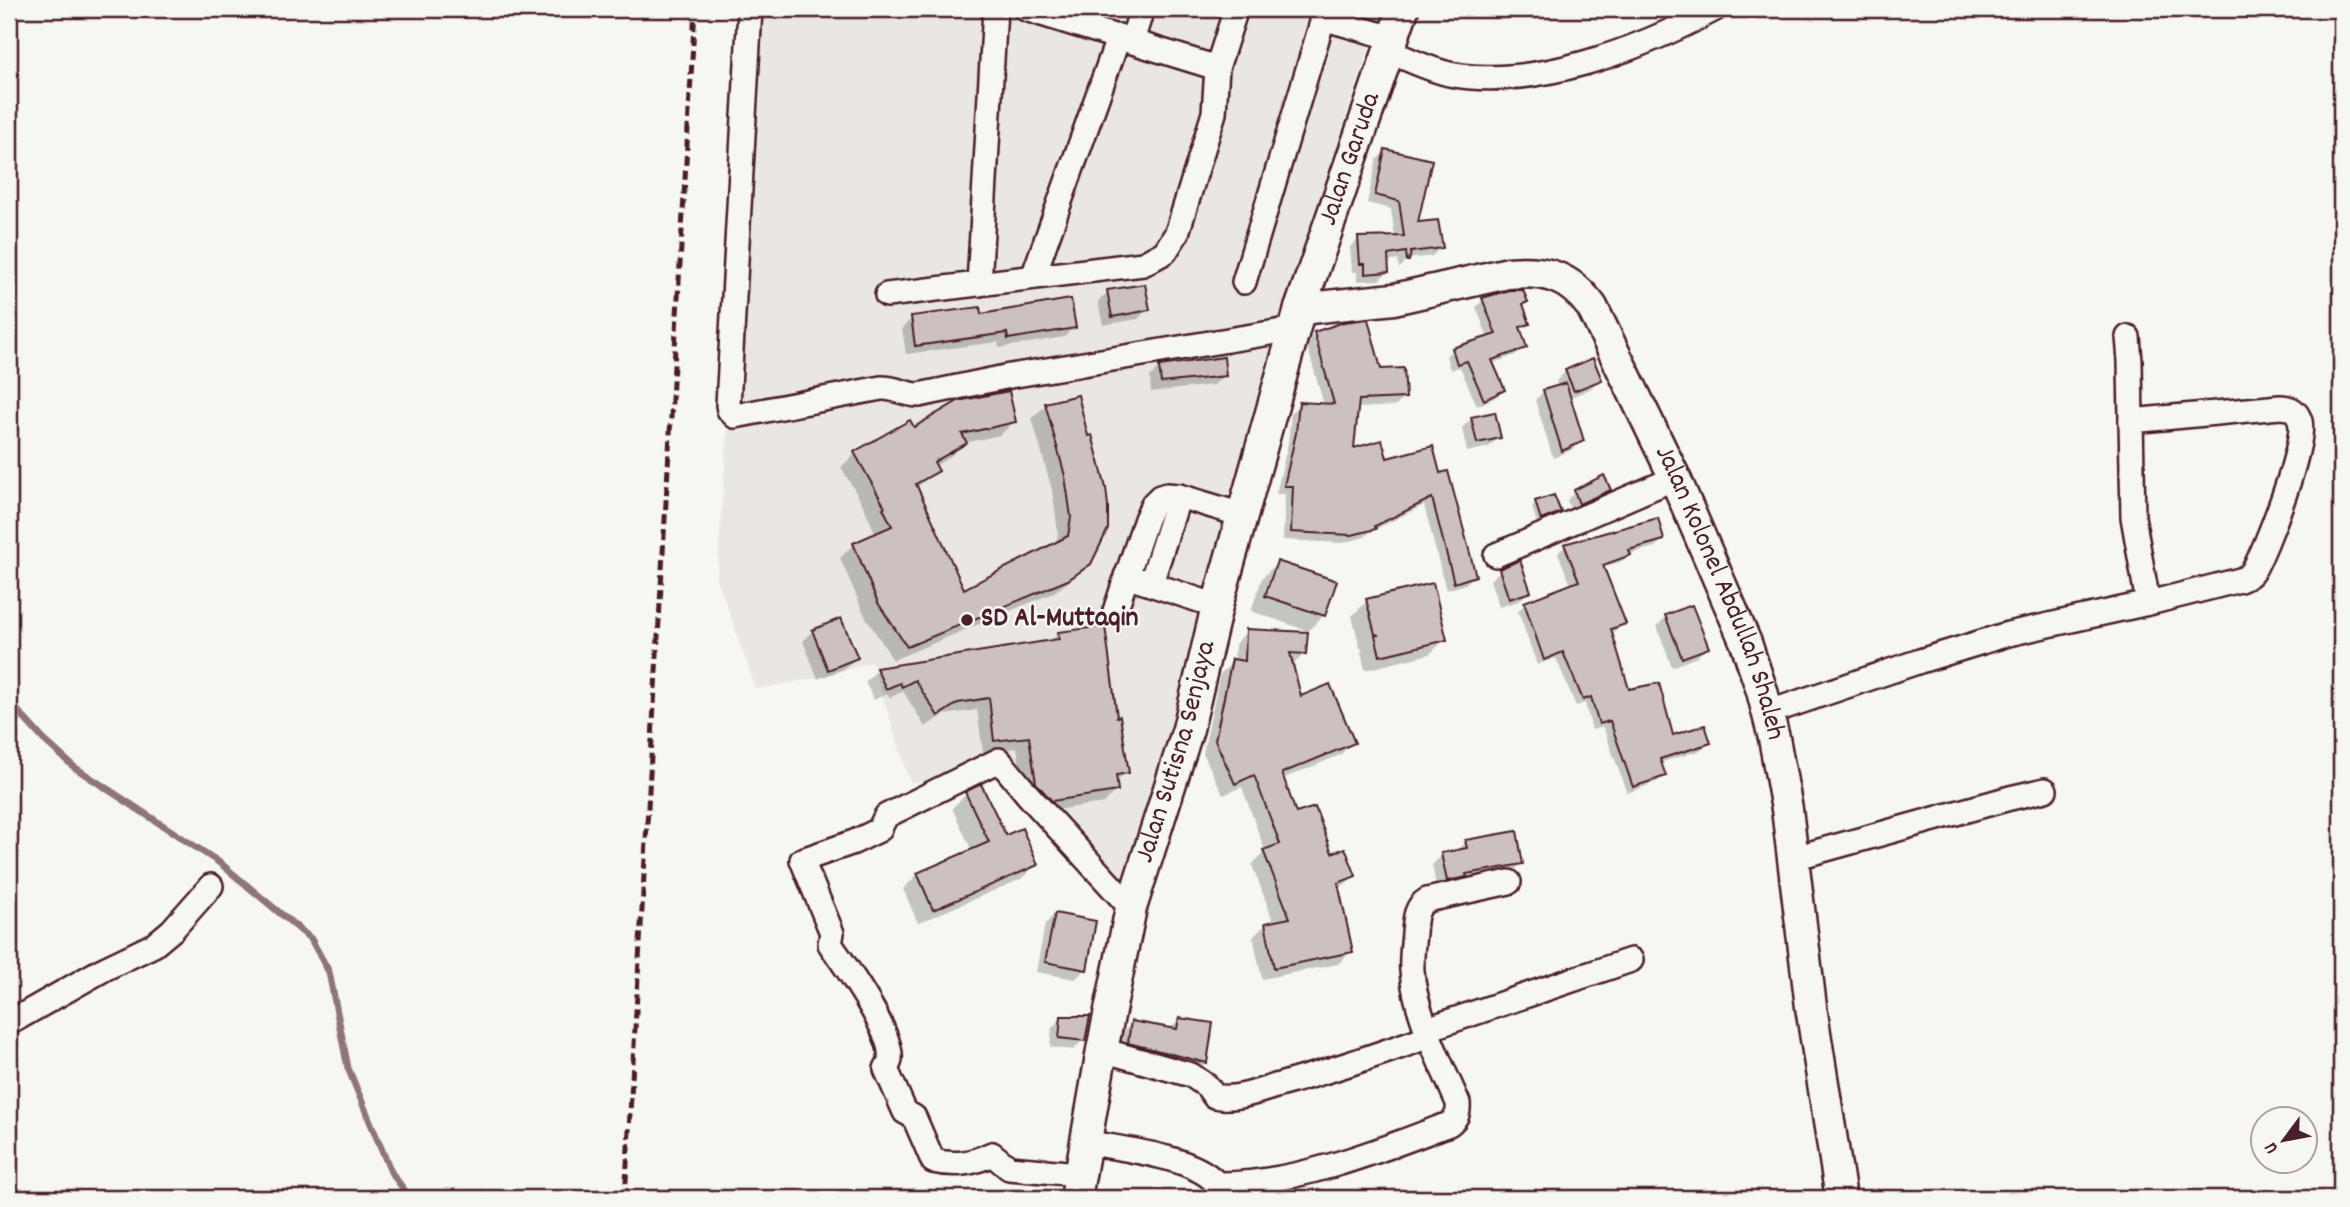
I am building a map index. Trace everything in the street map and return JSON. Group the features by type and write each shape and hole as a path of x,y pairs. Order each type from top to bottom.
{"main road":[{"name":"Jalan Garuda","path":"1297,319 1404,9"},
{"name":"Jalan Kolonel Abdullah Shaleh","path":"1297,319 1508,273 1541,273 1557,277 1582,294 1598,317 1675,478 1746,643 1767,713 1782,777 1811,1007 1841,1198"},
{"name":"Jalan Sutisna Senjaya","path":"1078,1186 1131,908 1188,729 1217,606 1297,319"}],"street":[{"path":"750,9 728,405 731,414 735,416 881,388 919,395 1297,319"},
{"path":"979,284 995,9"},
{"path":"1026,9 1217,68"},
{"path":"1033,277 1125,39 1142,9"},
{"path":"887,295 1143,264 1170,247 1177,233 1214,113 1217,68 1236,9"},
{"path":"1244,282 1324,13 1391,44 1429,69 1474,77 1550,72 1630,47 1715,9"},
{"path":"2127,337 2130,361 2133,517 2148,603"},
{"path":"1767,713 1971,645 2052,623 2240,580 2250,574 2270,532 2293,466 2301,426 2298,415 2286,407 2131,421"},
{"path":"1496,555 1675,478"},
{"path":"1115,611 1153,504 1163,495 1179,496 1242,515"},
{"path":"1151,583 1179,496"},
{"path":"1126,576 1217,606"},
{"path":"1078,1186 1009,1168 992,1154 977,1161 953,1165 933,1161 914,1117 905,1112 886,1069 891,1058 886,1035 852,974 830,944 832,933 802,860 854,842 879,830 886,816 999,760 1131,908"},
{"path":"1794,858 2045,790"},
{"path":"1085,1142 1188,1165 1220,1191 1294,1175 1387,1147 1448,1124 1457,1116 1458,1103 1428,1033 1412,972 1418,908 1430,899 1509,882"},
{"path":"9,1023 104,969 154,946 211,886"},
{"path":"1102,1050 1191,1075 1207,1086 1214,1096 1240,1096 1313,1076 1631,960"}],"shaded area":[{"path":"754,9 1382,9 1277,326 909,390 737,413"},
{"name":"SD Al-Muttaqin","path":"1285,338 1124,891 1013,779 910,782 872,662 822,677 756,689 717,578 728,425"}],"building":[{"path":"1385,149 1432,160 1418,222 1438,220 1443,248 1411,252 1409,261 1406,252 1388,255 1389,272 1365,274 1365,264 1360,264 1358,237 1404,236 1399,201 1375,195"},
{"path":"1145,284 1150,310 1112,317 1107,290"},
{"path":"1510,290 1523,290 1528,302 1523,304 1530,324 1520,327 1527,348 1492,360 1505,390 1484,400 1467,361 1457,364 1452,348 1496,334 1482,298"},
{"path":"1071,299 1076,328 1008,339 1007,333 915,346 911,316 980,307 981,314"},
{"path":"1368,319 1381,369 1404,368 1406,398 1359,400 1354,448 1382,440 1387,458 1433,446 1440,473 1448,471 1476,576 1454,583 1432,498 1375,526 1376,529 1352,535 1291,532 1293,486 1284,486 1296,433 1299,402 1334,404 1314,332 1344,322"},
{"path":"1224,357 1226,376 1161,383 1159,366"},
{"path":"1593,358 1602,380 1574,391 1565,370"},
{"path":"1566,383 1584,441 1562,451 1543,390"},
{"path":"1009,391 1016,422 962,434 967,443 934,462 939,471 916,484 964,589 1068,536 1071,517 1065,476 1045,403 1078,395 1088,436 1092,435 1106,488 1108,529 1091,564 1068,580 907,647 878,603 853,543 892,526 883,508 885,507 854,452 910,420 914,427 958,401"},
{"path":"1495,412 1501,438 1477,443 1471,417"},
{"path":"1604,475 1611,490 1579,504 1574,490"},
{"path":"1554,495 1561,512 1541,520 1535,501"},
{"path":"1658,518 1664,540 1629,550 1631,555 1603,565 1626,624 1611,629 1629,689 1659,683 1673,735 1705,725 1711,743 1660,759 1666,776 1633,787 1610,721 1599,724 1591,697 1583,700 1563,652 1544,660 1524,602 1579,581 1564,544"},
{"path":"1520,560 1531,592 1509,599 1499,569"},
{"path":"1277,561 1337,581 1325,616 1265,596"},
{"path":"1433,583 1447,640 1380,656 1375,635 1379,635 1375,634 1366,599"},
{"path":"1692,605 1709,648 1682,658 1665,615"},
{"path":"841,618 858,658 828,670 812,630"},
{"path":"1105,626 1117,717 1120,716 1129,773 1116,775 1118,791 1052,801 1036,783 1029,737 994,741 989,698 958,703 938,716 915,680 902,687 900,683 886,689 876,668 1059,639 1058,632"},
{"path":"1246,629 1308,632 1306,654 1290,653 1301,696 1330,684 1355,743 1282,773 1296,813 1315,807 1332,853 1345,848 1356,876 1338,883 1353,952 1274,968 1265,923 1290,918 1263,850 1280,844 1254,775 1235,784 1215,740 1232,659 1245,661"},
{"path":"981,784 1006,835 1022,828 1038,865 933,910 917,873 989,842 965,792"},
{"path":"1517,831 1523,864 1466,874 1467,877 1447,881 1441,853 1467,848 1465,840"},
{"path":"1055,913 1096,921 1087,970 1045,962"},
{"path":"1061,1016 1090,1016 1085,1041 1059,1038"},
{"path":"1179,1018 1213,1023 1207,1063 1128,1043 1131,1021 1177,1029"}],"waterway":[{"path":"9,701 43,739 74,767 220,863 311,939 329,972 348,1068 391,1172 410,1198"}],"railway":[{"path":"625,1198 695,9"}],"place":[{"name":"SD Al-Muttaqin","path":"967,620"}]}
